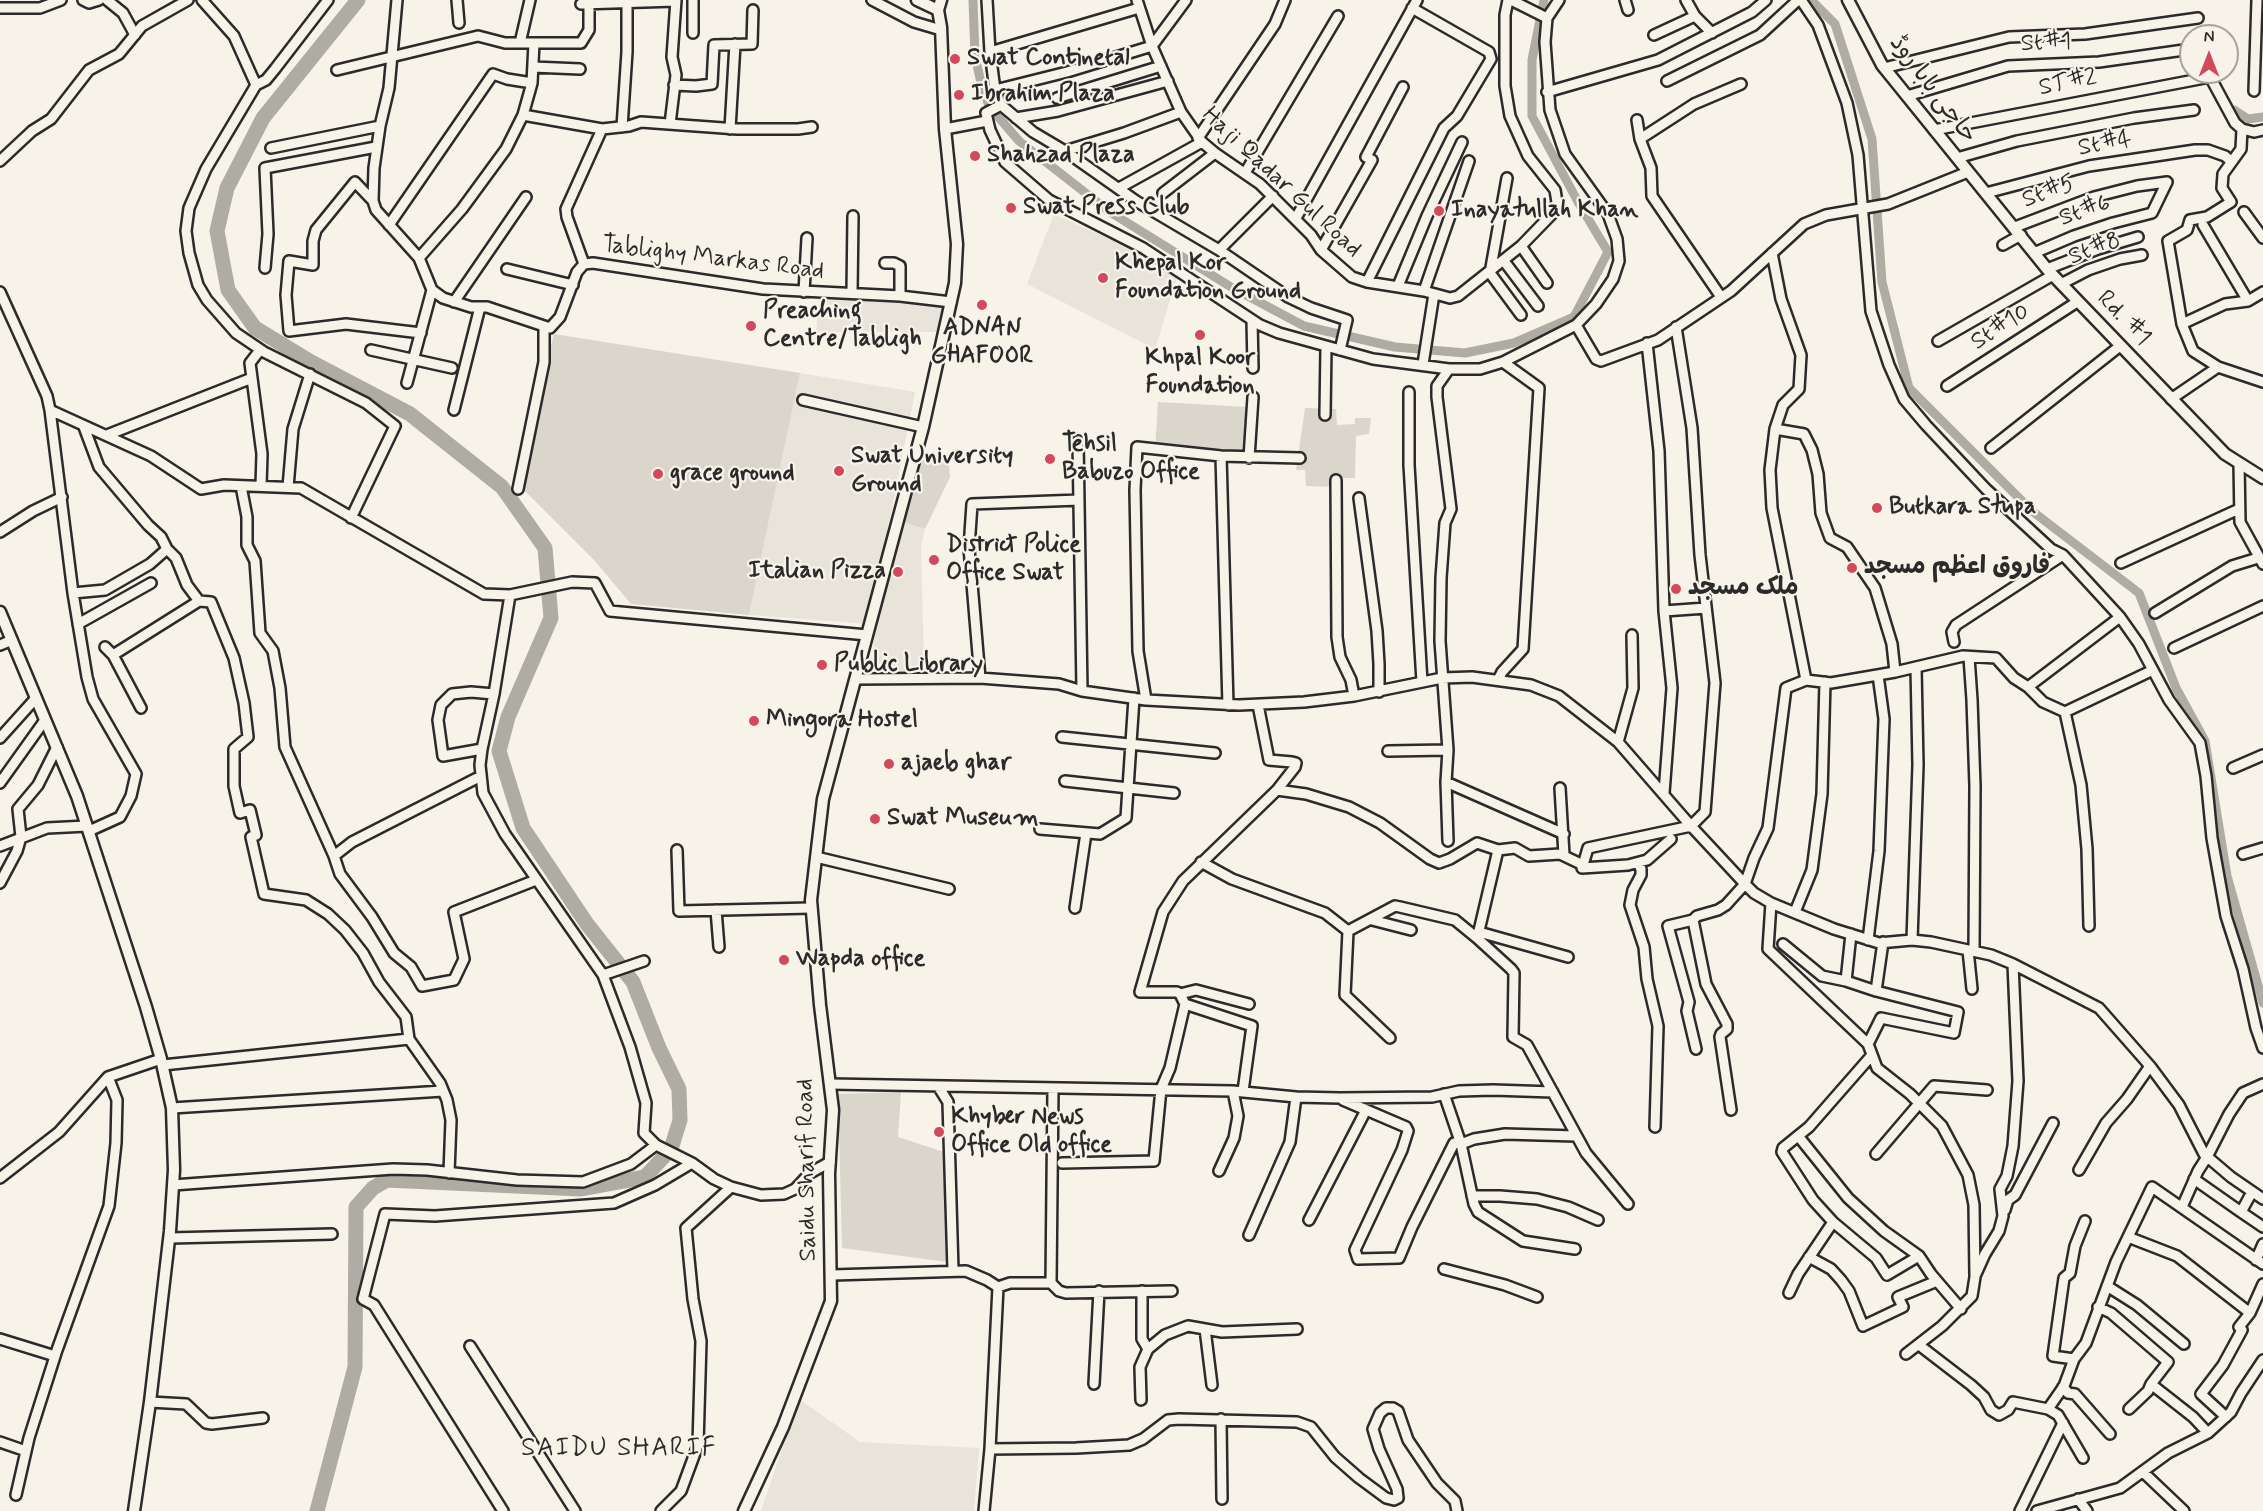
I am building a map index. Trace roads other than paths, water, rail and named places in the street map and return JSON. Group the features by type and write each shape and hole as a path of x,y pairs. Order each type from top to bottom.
{"main road":[{"path":"917,0 940,5 945,129 957,244 951,302 924,428"},
{"name":"حاجی بابا روڈ","path":"1848,0 1884,68 1968,172"},
{"path":"924,428 957,282 959,243 945,129"},
{"name":"Rd. #1","path":"1968,172 2077,302 2225,454 2263,478"},
{"name":"Saidu Sharif Road","path":"744,1511 783,1426 831,1301 830,1162 833,1110 811,908 816,857 824,799 924,428"},
{"path":"0,612 77,796 162,1062 172,1107 173,1185 170,1238 134,1511"}],"street":[{"path":"0,8 40,8 62,0"},
{"path":"83,0 88,3 99,0"},
{"path":"107,0 123,13 135,35"},
{"path":"0,161 32,131 51,119 89,70 119,54 142,27 188,0"},
{"path":"202,0 234,36 256,85"},
{"path":"328,0 266,80 256,85 206,169 189,208 186,231 189,253 198,285 207,300 236,333 260,350 366,403 394,426 351,518"},
{"path":"397,0 389,88 376,147 373,201 376,210 419,258 432,290 454,303 487,307 544,326 544,362 518,489"},
{"path":"457,0 459,23"},
{"path":"520,43 530,0"},
{"path":"337,70 478,36 505,43 581,43 589,30 585,4 676,0 672,57 676,75 670,124"},
{"path":"693,0 693,33"},
{"path":"872,0 914,22 941,30"},
{"path":"987,0 990,52 995,90 1000,106 1033,132 1065,151 1136,201 1219,250 1288,297 1311,308 1347,320 1341,348"},
{"path":"995,90 1067,72 1152,46 1186,0"},
{"path":"1119,188 1200,140 1275,24 1286,0"},
{"path":"1509,0 1547,18"},
{"name":"Haji Qadar Gul Road","path":"1138,4 1152,46 1181,112 1200,140 1273,196 1296,218 1321,250 1352,277 1450,298 1458,296 1490,273 1521,246 1552,213 1557,202 1555,190 1528,156 1510,116 1505,86 1505,15 1509,0"},
{"path":"988,117 1005,162 1049,200 1143,248 1252,320 1279,333 1326,347 1341,348 1373,359 1423,362 1449,369 1480,369 1503,362 1576,325 1596,304 1613,279 1619,261 1617,239 1608,214 1565,154 1556,130 1547,92 1545,42 1547,18 1559,0"},
{"path":"1686,0 1695,16 1712,33"},
{"path":"1547,92 1658,60 1752,12 1766,0"},
{"path":"1667,81 1760,35 1800,0 1818,25 1847,103 1858,155 1865,208 1871,311 1879,338 1904,399 1986,489 2051,549 2063,555 2120,617 2139,644 2169,700 2200,743 2206,776 2212,838 2226,916 2243,969 2256,1028 2263,1047"},
{"path":"2254,91 2259,37 2257,0"},
{"path":"621,127 627,52 627,2"},
{"path":"990,52 1138,4"},
{"path":"1296,218 1415,4 1489,52 1491,59 1457,116 1444,128 1367,282"},
{"path":"674,85 712,84 714,45 752,44 753,10"},
{"path":"1245,173 1338,16"},
{"path":"1654,35 1695,16"},
{"path":"1884,68 2009,37 2085,34 2198,18"},
{"path":"419,258 507,150 524,115 532,83 534,43"},
{"path":"730,129 735,44"},
{"name":"St#1","path":"1907,96 2008,66 2099,62 2179,51"},
{"path":"1057,98 1161,66"},
{"path":"533,67 580,69"},
{"path":"389,225 493,74 532,83"},
{"path":"1016,118 1058,111 1168,81"},
{"name":"ST#2","path":"1934,130 2179,81"},
{"path":"1640,139 1694,104 1741,84"},
{"path":"2214,84 2235,123 2242,129 2254,132 2263,130"},
{"path":"1321,250 1372,160 1366,157 1403,87"},
{"path":"945,129 988,117 1000,106"},
{"path":"1957,158 2017,141 2134,118 2194,110"},
{"path":"1065,151 1124,134 1181,112"},
{"path":"524,115 602,129 641,122 730,129 812,127"},
{"path":"1637,120 1640,139 1651,168 1652,196 1721,297"},
{"path":"271,148 380,126"},
{"path":"584,264 567,217 566,208 602,129"},
{"path":"2242,129 2241,149 2223,174 2222,188 2231,202 2207,217 2190,220 2187,230 2168,241 2182,324 2193,351 2218,367 2263,382"},
{"path":"1398,286 1427,216 1462,142"},
{"path":"265,268 268,234 265,168 376,147"},
{"name":"St#4","path":"1986,193 2089,166 2195,150 2208,150 2225,156 2231,161"},
{"path":"1163,193 1215,153"},
{"path":"1424,291 1469,161"},
{"path":"1576,325 1596,359 1601,361 1658,340 1731,291 1804,224 1826,215 1890,204 1968,172"},
{"path":"1507,178 1490,273 1521,315"},
{"path":"373,201 355,182 315,230 313,265 289,261 286,295 290,331 346,324 421,333"},
{"name":"St#5","path":"2003,245 2018,231 2094,197 2137,186 2167,182"},
{"name":"St#6","path":"2034,253 2074,236 2152,213 2167,182"},
{"path":"1219,250 1273,196"},
{"path":"454,303 526,197"},
{"path":"2244,212 2263,238"},
{"path":"852,293 854,216"},
{"path":"2203,225 2248,301"},
{"path":"1938,341 2098,249 2139,237"},
{"path":"804,292 807,238"},
{"path":"1521,246 1547,283"},
{"path":"1772,253 1781,299 1801,355 1799,389 1783,405 1775,429 1770,470 1772,508 1806,680"},
{"name":"St#8","path":"2054,276 2088,270 2120,259 2142,255"},
{"path":"1504,261 1538,306"},
{"path":"885,263 900,266 900,296"},
{"name":"Tablighy Markas Road","path":"544,326 550,328 557,322 577,272 584,264 600,264 763,289 900,296 951,302"},
{"path":"507,268 573,285"},
{"path":"407,383 432,290"},
{"path":"2182,324 2225,304 2248,301 2263,290"},
{"path":"1423,362 1434,294"},
{"path":"0,846 47,828 88,829 120,817 132,796 136,774 93,699 87,677 73,593 47,396 1,296"},
{"name":"St#10","path":"1947,386 2077,302"},
{"path":"454,410 480,307"},
{"path":"1252,320 1253,368"},
{"path":"1277,790 1306,794 1349,807 1380,823 1438,863 1450,859 1477,843 1498,850 1512,848 1529,856 1564,855 1583,865 1588,848 1691,826 1705,812 1715,683 1700,555 1692,428 1676,327"},
{"path":"1647,343 1659,452 1664,611 1672,688 1664,794"},
{"path":"1991,448 2120,346"},
{"path":"1324,415 1326,347"},
{"path":"260,350 250,363 262,454 261,486"},
{"path":"371,350 452,368"},
{"path":"1498,680 1502,672 1523,649 1539,388 1503,362"},
{"path":"2171,399 2218,367"},
{"path":"1448,841 1446,782 1448,750 1440,641 1445,523 1452,509 1437,386 1449,369"},
{"path":"288,487 293,429 310,374"},
{"path":"107,435 252,378"},
{"path":"1409,392 1409,465 1422,682"},
{"path":"1249,458 1253,398"},
{"path":"803,400 924,428"},
{"path":"50,410 151,456 201,489 224,485 301,488 484,594 510,595 572,582 596,583 610,611 867,635"},
{"path":"84,427 99,467 161,537 167,549 176,558 187,585 199,601"},
{"path":"1775,429 1804,434 1812,450 1818,474 1821,513 1827,530 1830,538 1847,547 1875,588 1892,644 1895,672"},
{"path":"1078,441 1082,691"},
{"path":"1146,700 1138,651 1135,490 1137,447 1249,458 1299,458"},
{"path":"1221,456 1228,705"},
{"path":"2155,613 2232,566 2261,561 2240,522 2239,463"},
{"path":"1336,480 1337,637 1340,657 1351,680 1354,696"},
{"path":"241,486 247,517 247,545 255,561 260,633 273,651 280,688 285,747 340,874 372,917 394,953 411,967 422,986 454,980 464,958 454,912 536,880"},
{"path":"0,532 33,511 62,497"},
{"path":"1359,498 1377,630 1379,692"},
{"path":"980,678 969,548 972,504 1079,500"},
{"path":"2121,563 2239,510"},
{"path":"73,593 105,590 150,564 167,549"},
{"path":"1954,642 1952,632 1956,625 2063,555"},
{"path":"78,624 151,583"},
{"path":"510,595 494,694 482,749 483,793 504,834 604,975 630,1047 646,1103 644,1133 656,1145 691,1163 714,1179 731,1187 761,1195 784,1194 795,1189 810,1173 830,1162"},
{"path":"113,656 199,601 211,602 234,658 244,703 248,737 234,749 234,786 240,813 250,810 256,835 251,837 264,894 306,900 328,914 345,930 363,953 379,982 406,1017 410,1040 443,1090 451,1120 449,1173"},
{"path":"2174,648 2263,606"},
{"path":"1664,611 1706,608"},
{"path":"2028,687 2120,617"},
{"path":"1618,742 1633,688 1632,635"},
{"path":"0,645 12,640"},
{"path":"105,647 113,656 141,708"},
{"path":"1696,1049 1687,1011 1689,1002 1668,926 1693,920 1697,915 1718,910 1726,905 1745,884 1768,828 1786,688 1806,680 1825,682 1878,675 1969,657 1996,658 2014,678 2028,687 2043,702 2065,712 2153,670"},
{"path":"1969,657 1975,786 1972,989"},
{"path":"1912,940 1918,765 1916,667"},
{"path":"1868,940 1879,851 1884,719 1878,675"},
{"path":"856,679 980,678 1059,684 1082,691 1146,700 1228,705 1258,705 1354,696 1442,678 1465,677 1531,685 1559,696 1618,742 1745,884 1754,893 1771,903 1834,929 1868,940 1883,942 1912,940 1971,950 2013,964 2100,1008 2150,1066 2179,1105 2207,1157 2263,1199"},
{"path":"1795,912 1812,870 1822,794 1825,682"},
{"path":"482,749 443,756 438,720 441,705 452,694 471,692 494,694"},
{"path":"0,738 36,698"},
{"path":"1040,829 1100,834 1126,818 1134,698"},
{"path":"1249,1004 1196,990 1180,994 1177,992 1140,992 1163,912 1183,881 1277,790 1295,767 1296,763 1269,760 1258,705"},
{"path":"2065,712 2081,785 2087,849 2089,926"},
{"path":"0,783 45,720"},
{"path":"1062,737 1215,753"},
{"path":"0,883 21,837 18,809 38,785 57,747"},
{"path":"1388,751 1448,750"},
{"path":"2233,768 2263,755"},
{"path":"334,856 352,842 481,776"},
{"path":"1065,781 1174,793"},
{"path":"1446,782 1564,834"},
{"path":"1560,788 1564,855"},
{"path":"1075,908 1086,833"},
{"path":"1582,868 1638,863 1647,860 1671,839"},
{"path":"2243,854 2263,848"},
{"path":"677,850 679,911 811,908"},
{"path":"1478,935 1498,850"},
{"path":"816,857 949,889"},
{"path":"1201,862 1232,879 1325,913 1348,931"},
{"path":"1638,863 1641,874 1633,890 1630,905 1644,947 1647,979 1658,1026 1655,1127"},
{"path":"1771,903 1768,950 1868,1044 1877,1068 1942,1126 1955,1146 1968,1174 1974,1205 1975,1277 1972,1296 1961,1310 1906,1354"},
{"path":"1348,931 1395,906 1455,920 1478,935 1514,973 1513,1037 1527,1045 1586,1153 1628,1204"},
{"path":"716,910 719,947"},
{"path":"1372,920 1411,930"},
{"path":"1693,920 1706,984 1727,1024 1727,1029 1720,1037 1731,1110"},
{"path":"1348,931 1345,995 1390,1038"},
{"path":"1846,981 1851,934"},
{"path":"1478,935 1568,957"},
{"path":"1876,991 1883,942"},
{"path":"1783,944 1822,976 1958,1012 1954,1033 1881,1018 1868,1044"},
{"path":"604,975 644,961"},
{"path":"2003,1216 2000,1189 2007,1176 2013,1146 2019,1081 2013,964"},
{"path":"1062,1163 1154,1161 1161,1089 1170,1068 1185,1004 1180,994"},
{"path":"1185,1004 1252,1026 1238,1091 1238,1116 1234,1138 1219,1171"},
{"path":"0,1178 59,1132 108,1077 162,1062 410,1040"},
{"path":"1872,1055 1799,1137 1783,1148 1782,1152 1813,1200 1833,1221 1876,1258 1887,1275 1919,1256"},
{"path":"2079,1170 2106,1123 2127,1099 2150,1066"},
{"path":"15,1495 55,1356 109,1206 116,1143 117,1100 108,1077"},
{"path":"830,1084 1238,1091 1296,1097 1340,1098 1432,1097 1459,1091 1493,1090 1553,1092"},
{"path":"2182,1207 2194,1179 2229,1114 2243,1094 2263,1084"},
{"path":"1876,1155 1931,1088 1938,1085 1987,1090"},
{"path":"938,1086 948,1102 953,1270"},
{"path":"1053,1088 1051,1282 1059,1291 1066,1293 1172,1291"},
{"path":"172,1107 443,1090"},
{"path":"1444,1094 1461,1144 1472,1196 1478,1212 1517,1239 1575,1250"},
{"path":"1249,1235 1290,1142 1296,1097"},
{"path":"1340,1098 1406,1127 1408,1131 1355,1250 1358,1258 1399,1258 1454,1143 1461,1144 1505,1134 1576,1136"},
{"path":"1309,1220 1366,1110"},
{"path":"1975,1277 1985,1254 2000,1231 2008,1200 2014,1196 2052,1123"},
{"path":"1799,1137 1848,1198 1884,1231 1919,1256 1936,1281 1961,1310"},
{"path":"173,1185 393,1170 517,1180 583,1182 631,1164 656,1145"},
{"path":"502,1511 374,1305 363,1299 385,1214 435,1216 614,1203 654,1185 691,1163"},
{"path":"2194,1179 2263,1227"},
{"path":"661,1511 681,1491 698,1445 701,1341 693,1299 686,1228 731,1187"},
{"path":"2048,1409 2064,1388 2074,1359 2086,1342 2098,1306 2152,1187 2260,1262 2263,1244"},
{"path":"2241,1212 2252,1192"},
{"path":"1472,1196 1538,1199 1568,1207 1598,1220"},
{"path":"1789,1293 1833,1221"},
{"path":"2074,1359 2052,1356 2064,1278 2070,1273 2075,1246 2085,1221"},
{"path":"170,1238 332,1234"},
{"path":"2128,1237 2177,1256 2250,1313"},
{"path":"1809,1257 1831,1269 1841,1280 1849,1291 1863,1326 1903,1307 1898,1297 1936,1281"},
{"path":"1444,1269 1505,1285 1537,1297"},
{"path":"832,1275 953,1270 976,1274 998,1287 1010,1283 1051,1282"},
{"path":"2226,1417 2201,1394 2223,1365 2242,1330 2239,1327 2250,1313 2263,1284"},
{"path":"2107,1286 2137,1305 2184,1344"},
{"path":"984,1511 990,1449 998,1287"},
{"path":"1094,1384 1099,1291"},
{"path":"1142,1291 1142,1339 1148,1349"},
{"path":"2098,1306 2111,1313 2168,1362 2148,1391 2129,1409"},
{"path":"1141,1400 1140,1367 1148,1349 1165,1335 1188,1326 1222,1332 1296,1329"},
{"path":"1205,1329 1212,1385"},
{"path":"0,1339 55,1356"},
{"path":"1919,1344 1971,1385 1983,1397 1991,1410 1999,1416 2008,1410 2013,1402 2048,1409 2058,1415 2083,1458"},
{"path":"470,1346 575,1511"},
{"path":"2037,1511 2120,1488 2168,1452 2208,1433 2231,1412 2263,1360"},
{"path":"2151,1384 2193,1417 2208,1433"},
{"path":"2064,1388 2068,1393 2075,1394 2110,1434"},
{"path":"150,1402 186,1404 207,1423 212,1424 262,1418"},
{"path":"990,1449 1129,1445 1143,1439 1168,1420 1221,1419 1246,1422 1305,1423 1311,1426 1335,1457 1359,1478 1386,1498 1394,1500 1398,1498 1397,1489 1379,1449 1373,1429 1380,1413 1390,1407 1397,1409 1408,1440 1437,1483 1455,1501 1458,1511"},
{"path":"1221,1419 1222,1499"},
{"path":"2020,1511 2063,1423"},
{"path":"0,1442 26,1451"},
{"path":"2143,1472 2184,1511"},
{"path":"2078,1500 2086,1511"}],"waterway":[{"path":"317,1511 355,1367 356,1207 373,1188 387,1180 580,1189 645,1177 671,1149 680,1120 679,1089 659,1048 633,982 587,924 523,828 499,751 508,717 551,618 545,548 502,487 410,414 311,362 255,328 228,290 217,231 227,188 263,118 358,0"},
{"path":"973,0 975,56 989,106 1019,141 1110,212 1231,287 1304,326 1395,347 1465,353 1514,343 1574,317 1608,252 1532,116 1532,60 1544,0"},
{"path":"1811,0 1835,24 1872,139 1882,282 1909,388 2032,511 2139,593 2176,688 2205,741 2227,876 2263,1003"},
{"path":"2234,110 2248,119 2263,117"}],"place":[{"name":"Swat Continetal","path":"955,59"},
{"name":"Ibrahim Plaza","path":"959,95"},
{"name":"Shahzad Plaza","path":"975,156"},
{"name":"Swat Press Club","path":"1011,208"},
{"name":"Inayatullah Khan","path":"1439,211"},
{"name":"Khepal Kor Foundation Ground","path":"1103,278"},
{"name":"ADNAN GHAFOOR","path":"982,305"},
{"name":"Preaching Centre/Tabligh","path":"751,326"},
{"name":"Khpal Koor Foundation","path":"1200,335"},
{"name":"Tehsil Babuzo Office","path":"1050,459"},
{"name":"Swat University Ground","path":"839,471"},
{"name":"grace ground","path":"658,474"},
{"name":"Butkara Stupa","path":"1877,508"},
{"name":"District Police Office Swat","path":"934,560"},
{"name":"فاروق اعظم مسجد","path":"1852,568"},
{"name":"Italian Pizza","path":"898,572"},
{"name":"ملک مسجد","path":"1676,589"},
{"name":"Public Library","path":"822,665"},
{"name":"Mingora Hostel","path":"754,721"},
{"name":"ajaeb ghar","path":"889,764"},
{"name":"Swat Museum","path":"875,819"},
{"name":"Wapda office","path":"784,960"},
{"name":"Khyber News Office Old office","path":"939,1132"}],"district":[{"name":"SAIDU SHARIF","path":"619,1450"}]}
